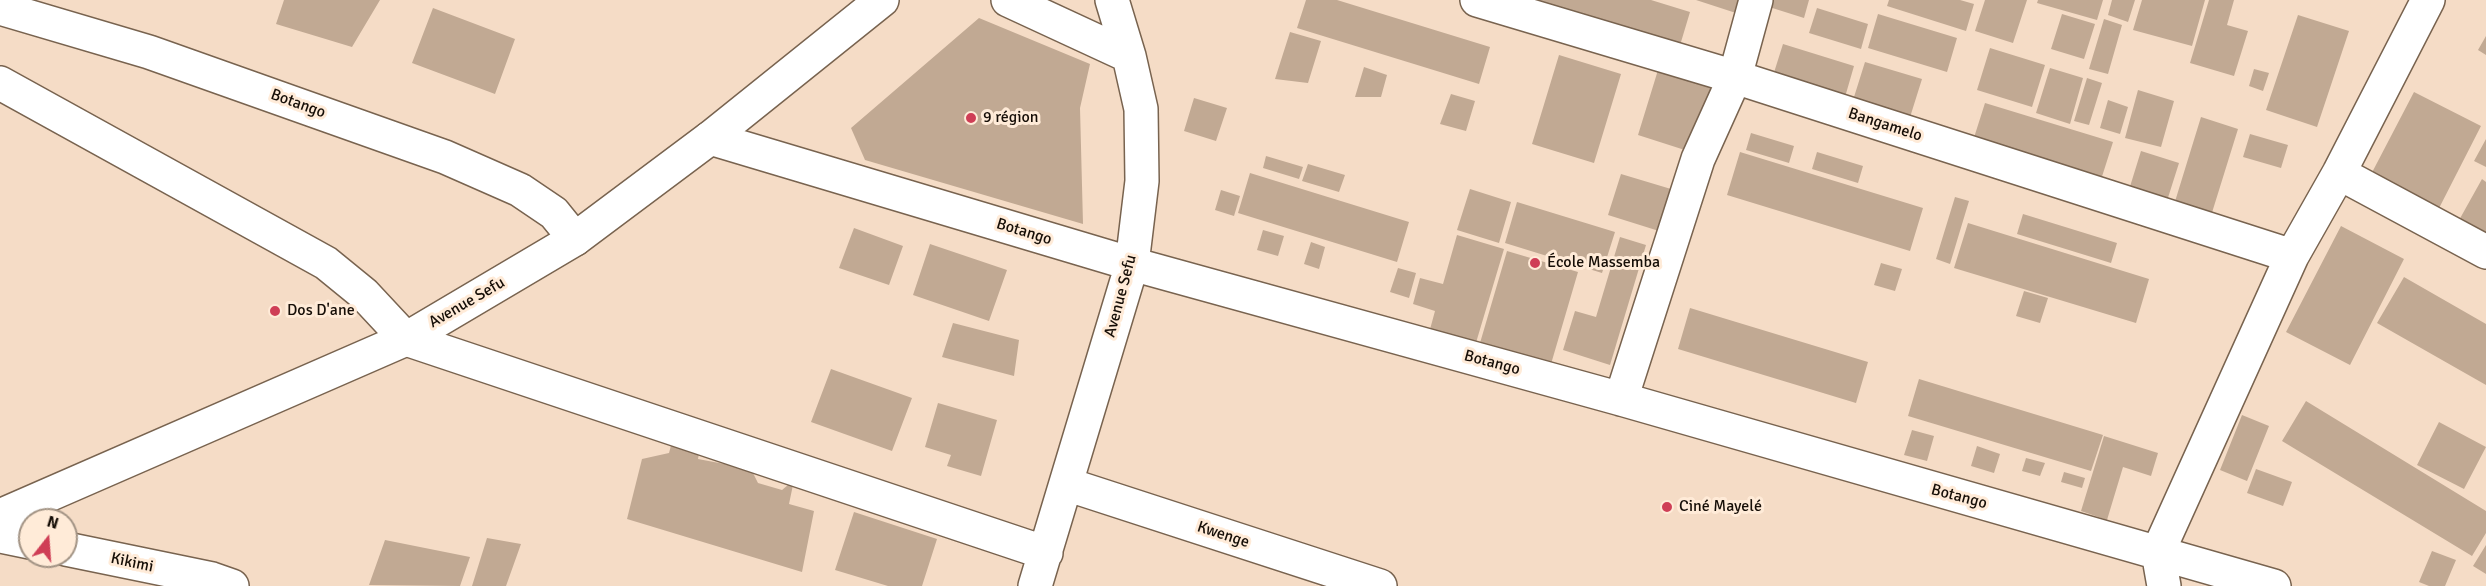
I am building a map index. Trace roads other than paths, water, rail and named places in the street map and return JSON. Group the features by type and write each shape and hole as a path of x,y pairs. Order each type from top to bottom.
{"street":[{"name":"Avenue Sefu","path":"0,516 406,339 575,239 710,138 882,0"},
{"path":"1008,0 1130,56"},
{"name":"Avenue Sefu","path":"1035,586 1132,264 1142,181 1141,109 1130,56 1112,0"},
{"name":"Bangamelo","path":"1477,0 1735,77 2292,256"},
{"path":"1622,399 1698,159 1735,77 1756,0"},
{"path":"2164,586 2158,552 2292,256 2339,173 2428,0"},
{"name":"Botango","path":"0,8 149,52 445,157 520,190 554,213 575,239"},
{"path":"0,83 326,263 364,294 406,339 1046,553"},
{"name":"Botango","path":"710,138 1132,264 1622,399 2274,586"},
{"path":"2339,173 2486,252"},
{"name":"Kwenge","path":"1066,484 1380,586"},
{"path":"0,536 18,540"},
{"name":"Kikimi","path":"78,551 212,579 232,586"}],"place":[{"name":"9 région","path":"971,118"},
{"name":"École Massemba","path":"1535,263"},
{"name":"Dos D'ane","path":"275,311"},
{"name":"Ciné Mayelé","path":"1667,507"}]}
